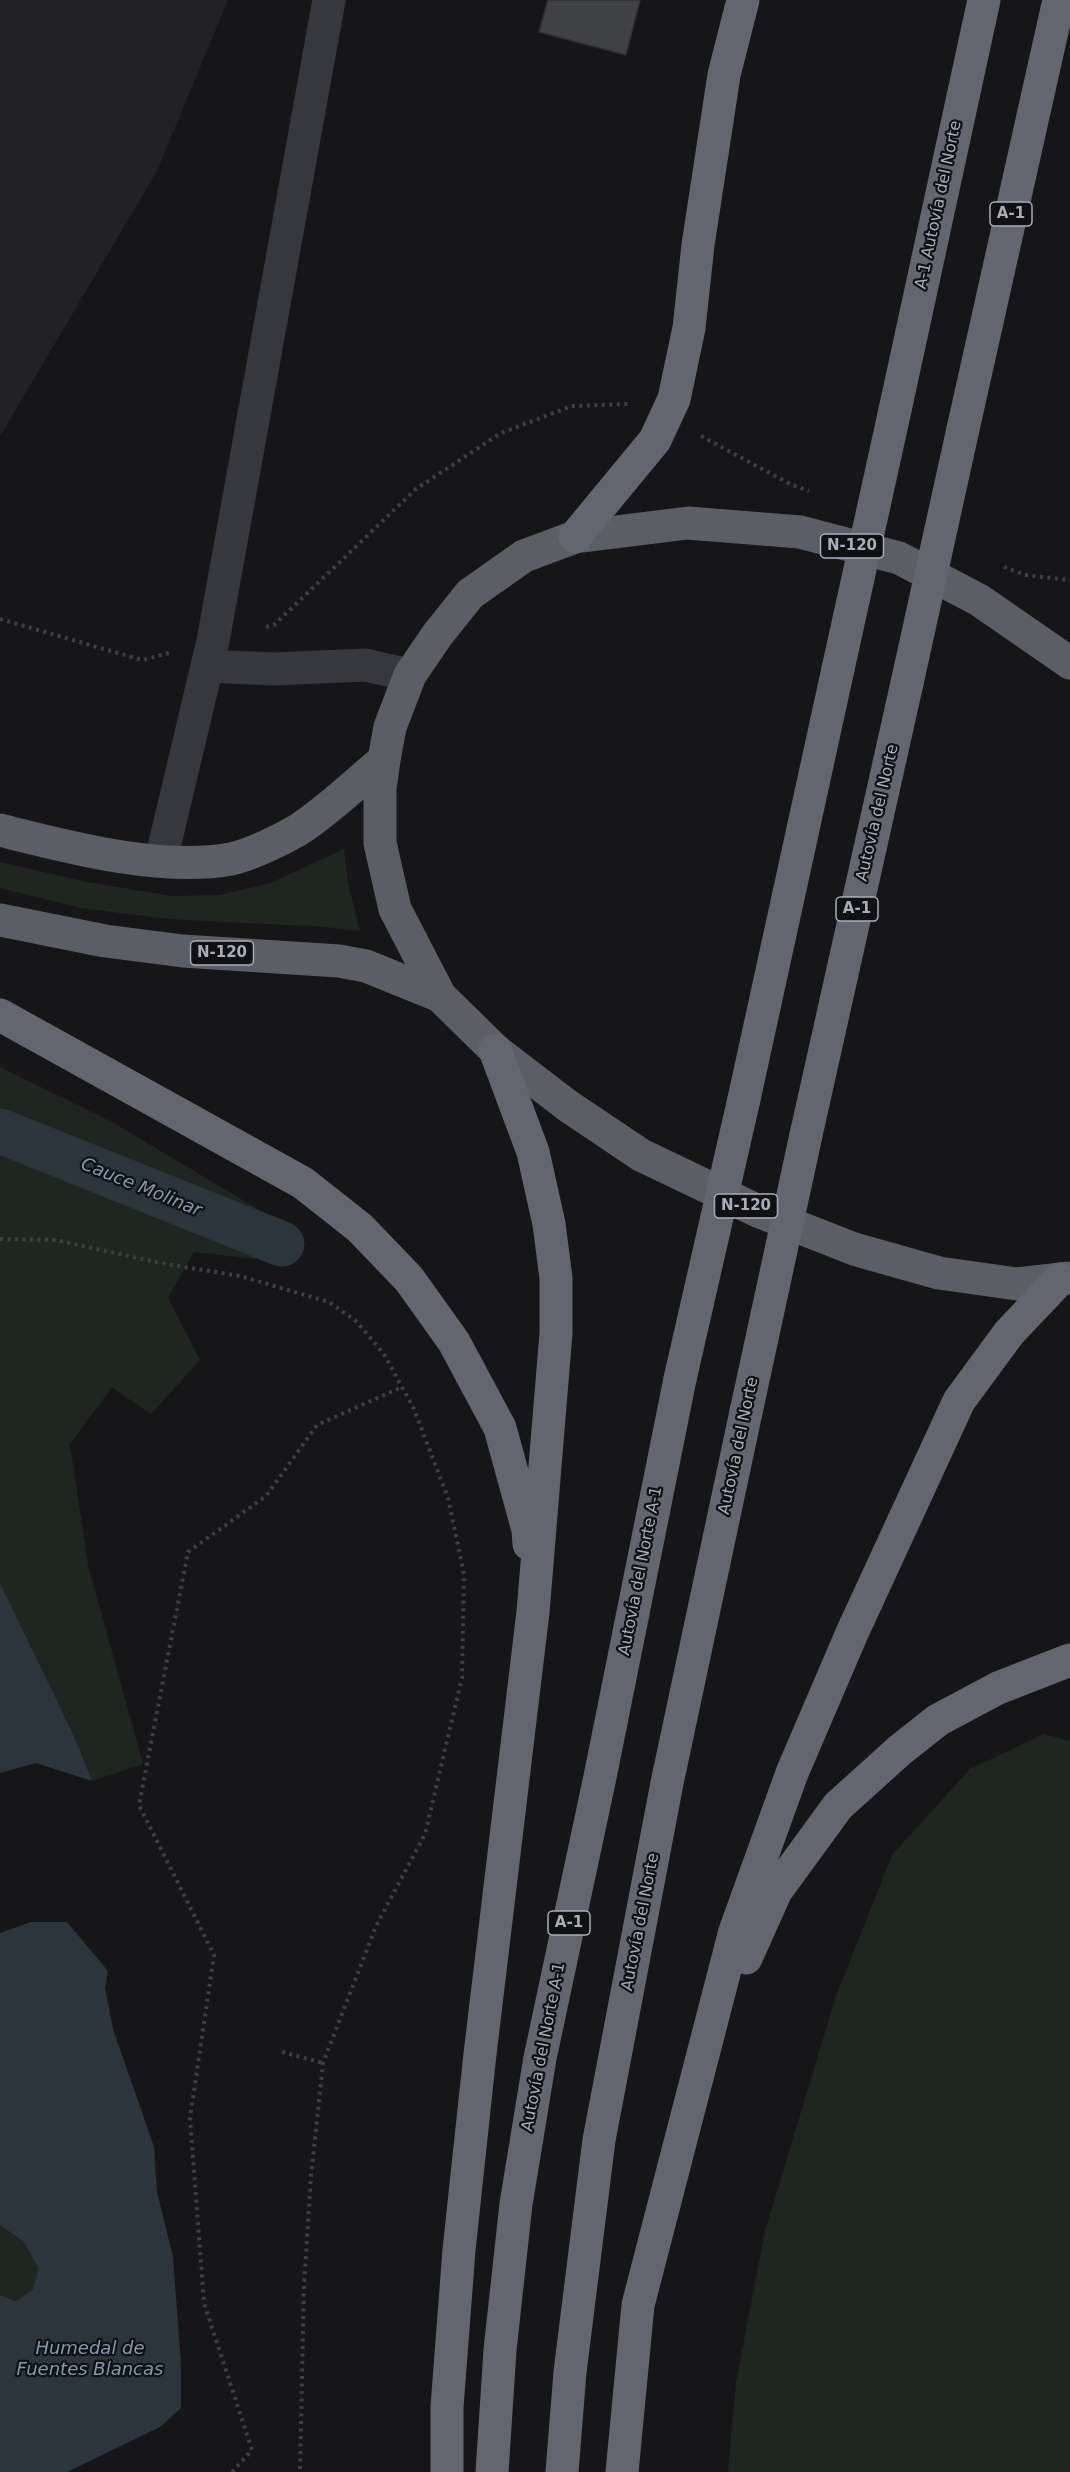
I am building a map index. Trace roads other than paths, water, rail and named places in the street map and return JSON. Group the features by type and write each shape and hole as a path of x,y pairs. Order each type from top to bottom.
{"highway":[{"path":"575,537 656,440 674,399 689,328 696,264 723,84 743,0"},
{"name":"A-1 Autovía del Norte","path":"680,1379 744,1099 984,0"},
{"name":"Autovía del Norte","path":"562,2472 570,2372 599,2140 668,1783 806,1135 1059,0"},
{"name":"N-120","path":"1065,1279 1017,1284 939,1273 854,1249 760,1212 641,1155 568,1106 495,1050 440,996 395,909 380,843 380,789 390,728 410,675 470,594 524,556 575,537 688,523 800,532 899,558 979,600 1070,663"},
{"path":"0,830 52,843 184,863 232,858 298,830 384,760"},
{"name":"N-120","path":"0,920 105,941 172,950 339,961 366,966 440,996"},
{"path":"0,1015 303,1183 360,1228 409,1279 454,1342 500,1428 528,1530 533,1612"},
{"path":"447,2472 447,2408 459,2250 482,2030 533,1612 554,1374 556,1278 549,1224 533,1152 495,1050"},
{"path":"622,2472 638,2304 735,1931 792,1773 852,1633 959,1401 1009,1334 1065,1279"},
{"name":"Autovía del Norte A-1","path":"492,2472 500,2350 516,2204 540,2058 598,1788 680,1379"},
{"path":"711,2023 752,1945 776,1891 838,1806 900,1750 938,1720 998,1688 1070,1660"}],"street":[{"path":"161,860 207,666 329,0"},
{"path":"207,666 274,669 365,665 410,675"}],"water":[{"path":"0,1583 75,1738 92,1781 36,1763 0,1773"},
{"name":"Humedal de Fuentes Blancas","path":"31,1922 67,1922 108,1971 105,1988 113,2029 154,2147 157,2192 173,2257 181,2365 181,2408 160,2427 67,2472 0,2472 0,2295 16,2301 33,2289 38,2268 24,2242 0,2225 0,1933"}],"waterway":[{"name":"Cauce Molinar","path":"0,1131 282,1244"}]}
